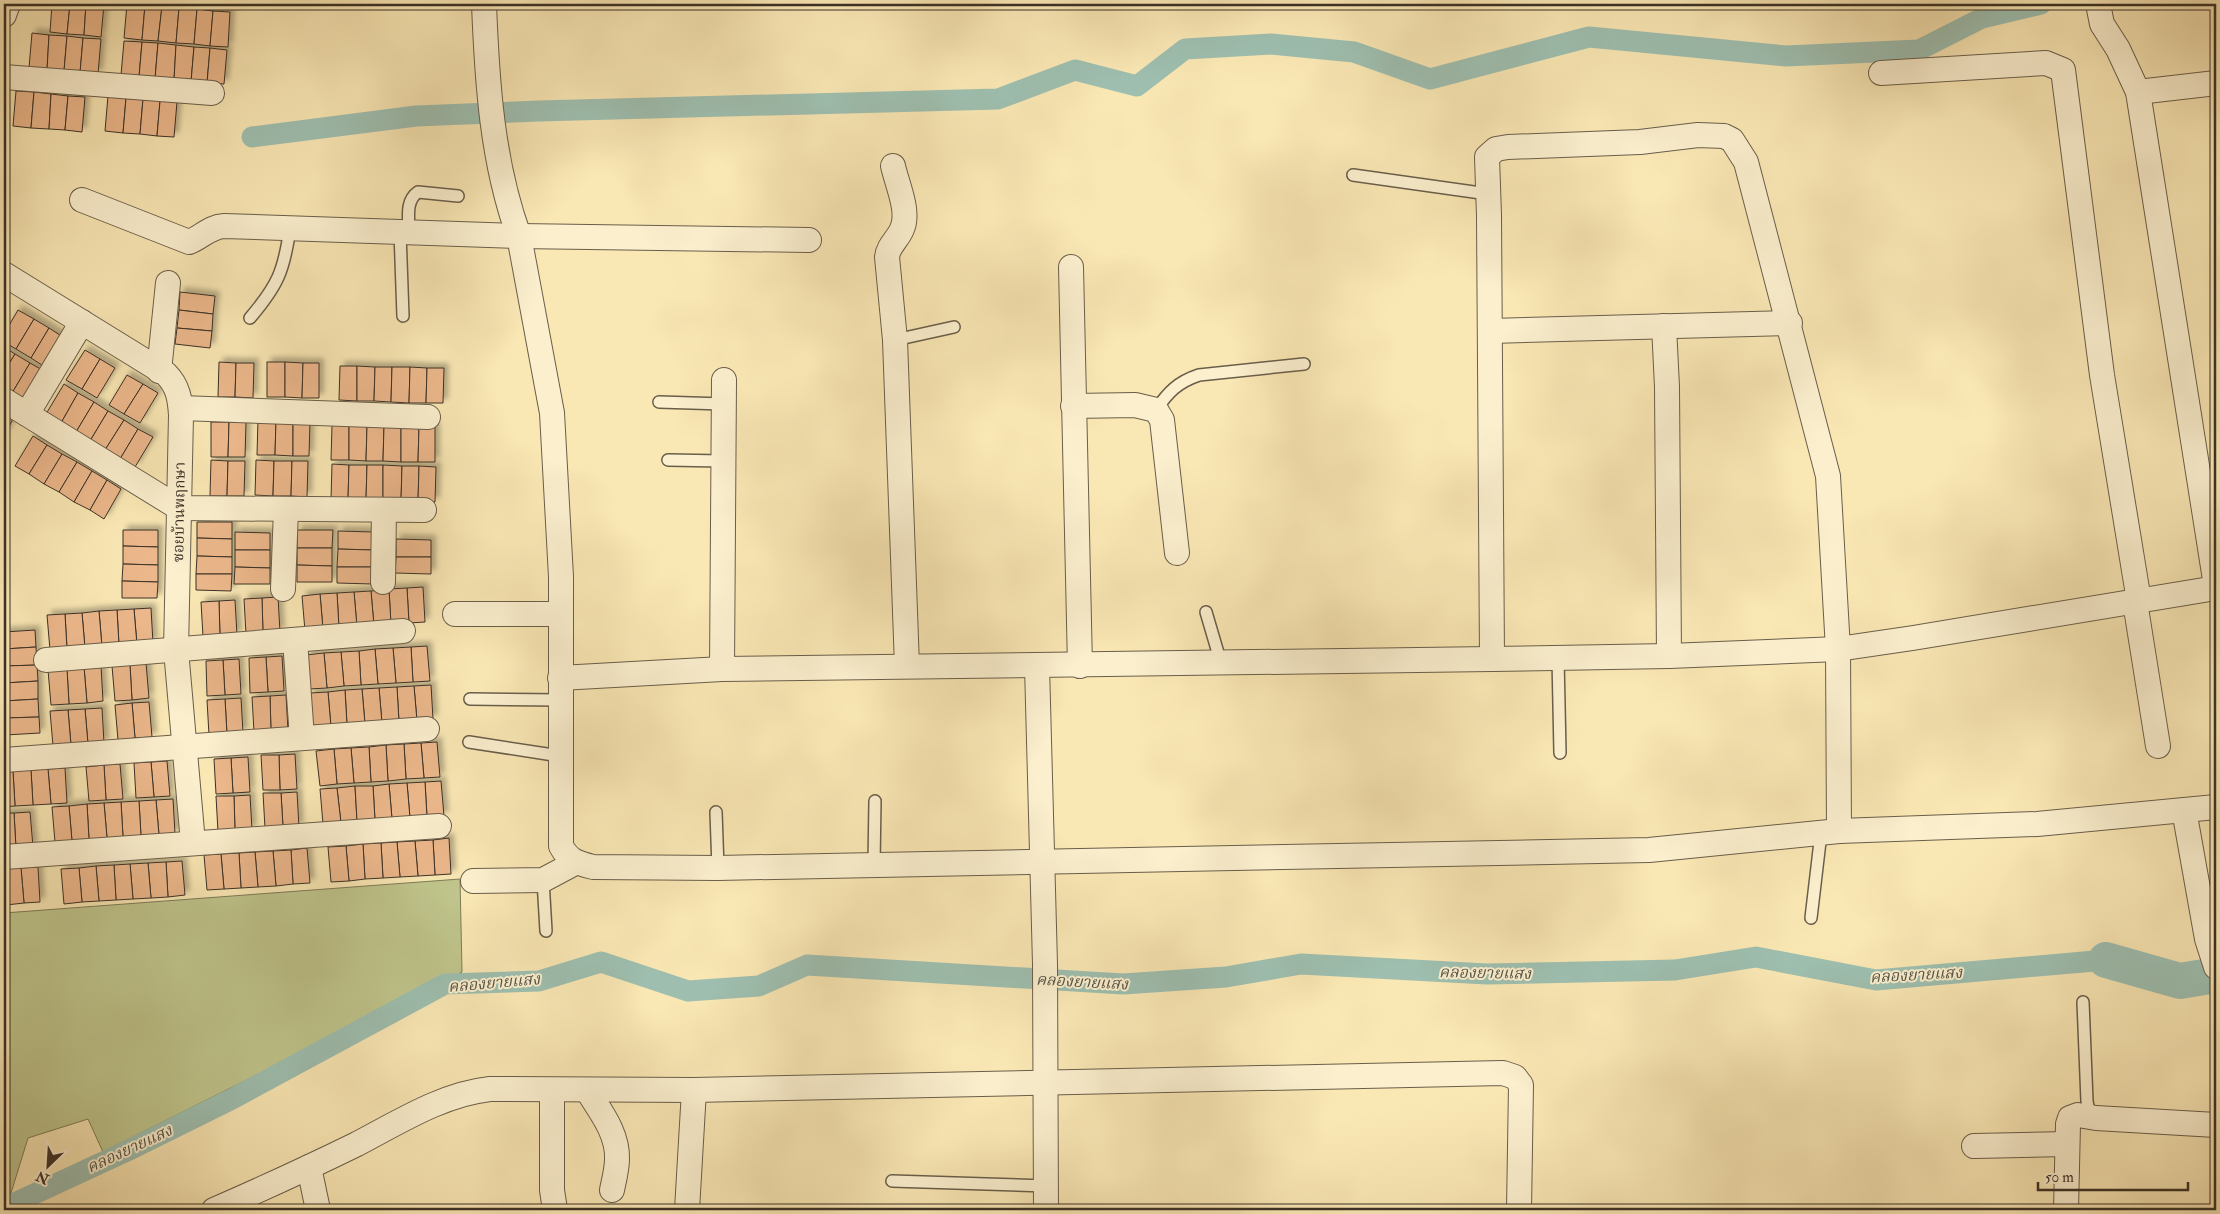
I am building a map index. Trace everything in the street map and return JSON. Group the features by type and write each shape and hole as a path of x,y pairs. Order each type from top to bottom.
{"street":[{"path":"4,15 8,4"},
{"path":"484,4 488,92 493,129 513,221 519,236 552,413 561,577 561,846 567,858 575,863 593,867 718,868 1649,850 1830,832 2038,824 2216,806"},
{"path":"560,689 722,669 1080,666 1558,658 1669,656 1838,649 2137,602 2216,587 2138,92 2118,48 2102,24 2098,5"},
{"path":"1881,72 2046,63 2063,70 2102,375 2158,746"},
{"path":"4,77 212,93"},
{"path":"2138,92 2216,83"},
{"path":"1492,659 1487,157 1496,149 1508,147 1640,142 1698,136 1724,136 1732,140 1746,162 1790,323 1828,476 1838,649 1830,832"},
{"path":"893,166 905,215 904,227 887,251 887,257 895,340 907,666"},
{"path":"82,200 189,242 216,227 519,236 809,240"},
{"path":"1071,267 1080,666"},
{"name":"ซอยบ้านพฤกษา","path":"4,274 159,371 176,386 181,408 176,650 193,843"},
{"path":"159,371 168,283"},
{"path":"27,414 82,322"},
{"path":"1490,331 1790,323"},
{"path":"1664,326 1667,387 1669,656"},
{"path":"722,669 724,380"},
{"path":"4,400 179,508 424,510"},
{"path":"1073,406 1135,405 1156,410 1162,420 1177,553"},
{"path":"181,408 428,417"},
{"path":"283,589 286,509"},
{"path":"383,582 384,510"},
{"path":"455,614 560,614"},
{"path":"46,660 403,631"},
{"path":"294,640 302,738"},
{"path":"1037,666 1045,964 1046,1210"},
{"path":"4,760 428,729"},
{"path":"2184,810 2207,938 2215,965"},
{"path":"4,857 439,826"},
{"path":"472,881 543,880 575,863"},
{"path":"214,1210 309,1167 444,1100 467,1091 490,1089 694,1090 1044,1081 1503,1073 1515,1077 1521,1085 1519,1210"},
{"path":"552,1090 552,1190 555,1210"},
{"path":"587,1090 612,1132 616,1145 617,1158 612,1190"},
{"path":"688,1210 694,1090"},
{"path":"2066,1210 2067,1144 2070,1118 2078,1115 2216,1125"},
{"path":"1974,1146 2067,1144"},
{"path":"309,1167 318,1210"}],"lane":[{"path":"1353,175 1488,194"},
{"path":"403,316 404,232 410,200 418,192 458,196"},
{"path":"250,318 280,277 286,256 290,228"},
{"path":"895,340 954,328"},
{"path":"1156,410 1170,390 1184,380 1199,375 1304,364"},
{"path":"659,402 724,404"},
{"path":"668,460 723,461"},
{"path":"1206,612 1221,663"},
{"path":"1558,658 1560,752"},
{"path":"470,699 560,689"},
{"path":"469,742 560,756"},
{"path":"874,864 875,801"},
{"path":"716,812 718,868"},
{"path":"1811,918 1830,832"},
{"path":"543,880 546,930"},
{"path":"2083,1002 2087,1101 2090,1117"},
{"path":"892,1181 1047,1186"}],"green space":[{"path":"460,879 462,972 103,1152 88,1119 28,1138 11,1193 4,1195 4,913"}],"building":[{"path":"52,4 70,4 67,34 50,32"},
{"path":"70,4 86,4 84,35 67,34"},
{"path":"86,4 104,4 101,37 84,35"},
{"path":"127,4 145,5 142,40 124,38"},
{"path":"145,5 162,6 158,41 142,40"},
{"path":"162,6 179,8 176,43 158,41"},
{"path":"179,8 197,9 194,44 176,43"},
{"path":"197,9 213,11 210,46 194,44"},
{"path":"213,11 230,12 228,47 210,46"},
{"path":"32,33 49,35 47,70 29,68"},
{"path":"49,35 67,36 64,71 47,70"},
{"path":"67,36 83,38 80,73 64,71"},
{"path":"83,38 101,39 98,74 80,73"},
{"path":"124,41 142,42 139,77 121,75"},
{"path":"142,42 158,43 155,79 139,77"},
{"path":"158,43 176,45 174,80 155,79"},
{"path":"176,45 194,47 191,82 174,80"},
{"path":"194,47 210,48 207,83 191,82"},
{"path":"210,48 227,50 224,84 207,83"},
{"path":"16,91 34,92 31,128 13,126"},
{"path":"34,92 51,94 49,129 31,128"},
{"path":"51,94 68,96 65,130 49,129"},
{"path":"68,96 85,97 82,132 65,130"},
{"path":"108,96 126,98 123,133 105,131"},
{"path":"126,98 143,99 140,134 123,133"},
{"path":"143,99 160,101 157,136 140,134"},
{"path":"160,101 177,102 174,137 157,136"},
{"path":"180,292 215,296 213,314 179,310"},
{"path":"18,310 34,319 16,349 4,342 4,334"},
{"path":"179,310 213,314 212,331 177,328"},
{"path":"34,319 49,328 31,358 16,349"},
{"path":"49,328 63,337 45,367 31,358"},
{"path":"177,328 212,331 210,348 175,344"},
{"path":"4,347 15,354 4,372"},
{"path":"85,350 100,359 82,389 66,380"},
{"path":"15,354 30,363 12,393 4,388 4,372"},
{"path":"100,359 115,368 97,398 82,389"},
{"path":"219,362 236,363 235,397 218,397"},
{"path":"267,362 285,362 285,397 267,397"},
{"path":"285,362 303,363 302,398 285,397"},
{"path":"30,363 44,371 26,401 12,393"},
{"path":"236,363 254,363 253,398 235,397"},
{"path":"303,363 319,363 319,398 302,398"},
{"path":"340,366 357,366 357,401 339,400"},
{"path":"357,366 375,367 374,401 357,401"},
{"path":"375,367 392,367 391,402 374,401"},
{"path":"392,367 410,367 409,403 391,402"},
{"path":"410,367 427,368 426,403 409,403"},
{"path":"427,368 444,368 443,403 426,403"},
{"path":"127,375 143,384 124,414 109,405"},
{"path":"64,384 78,393 61,423 46,414"},
{"path":"143,384 158,393 140,423 124,414"},
{"path":"78,393 94,402 76,432 61,423"},
{"path":"94,402 108,411 90,441 76,432"},
{"path":"108,411 124,420 105,450 90,441"},
{"path":"4,414 13,419 4,436"},
{"path":"258,419 276,420 275,455 257,455"},
{"path":"124,420 138,429 120,459 105,450"},
{"path":"276,420 293,420 293,456 275,455"},
{"path":"293,420 310,421 309,456 293,456"},
{"path":"211,422 229,422 228,457 211,457"},
{"path":"229,422 246,422 245,457 228,457"},
{"path":"332,425 349,425 349,460 331,460"},
{"path":"349,425 367,426 366,461 349,460"},
{"path":"367,426 384,426 383,461 366,461"},
{"path":"384,426 401,426 401,462 383,461"},
{"path":"401,426 419,427 418,462 401,462"},
{"path":"419,427 435,427 435,462 418,462"},
{"path":"138,429 153,437 135,467 120,459"},
{"path":"33,436 47,445 29,474 15,466"},
{"path":"47,445 62,454 44,484 29,474"},
{"path":"62,454 77,462 59,492 44,484"},
{"path":"211,460 228,461 227,496 210,496"},
{"path":"256,460 274,461 273,496 255,495"},
{"path":"228,461 245,461 244,496 227,496"},
{"path":"274,461 292,461 291,496 273,496"},
{"path":"292,461 308,461 307,497 291,496"},
{"path":"77,462 92,471 74,502 59,492"},
{"path":"332,464 349,465 348,499 331,499"},
{"path":"349,465 367,465 366,500 348,499"},
{"path":"367,465 383,465 383,501 366,500"},
{"path":"383,465 402,466 401,501 383,501"},
{"path":"402,466 419,466 418,501 401,501"},
{"path":"419,466 436,467 435,502 418,501"},
{"path":"92,471 107,480 90,510 74,502"},
{"path":"107,480 121,489 104,519 90,510"},
{"path":"197,522 232,522 232,539 197,538"},
{"path":"123,530 158,530 158,547 123,546"},
{"path":"297,530 333,530 332,548 297,548"},
{"path":"338,531 373,532 373,550 338,549"},
{"path":"235,532 270,533 270,550 235,550"},
{"path":"197,538 232,539 232,557 197,556"},
{"path":"396,539 431,540 431,557 396,557"},
{"path":"123,546 158,547 158,565 123,564"},
{"path":"297,548 332,548 332,566 297,565"},
{"path":"338,549 373,550 373,567 337,567"},
{"path":"235,550 270,550 270,568 235,567"},
{"path":"197,556 232,557 232,574 196,574"},
{"path":"396,557 431,557 431,574 395,573"},
{"path":"123,564 158,565 158,582 122,581"},
{"path":"297,565 332,566 332,582 297,582"},
{"path":"235,567 270,568 270,584 234,584"},
{"path":"337,567 373,567 373,584 337,583"},
{"path":"196,574 232,574 231,591 196,590"},
{"path":"122,581 158,582 157,598 122,598"},
{"path":"423,587 425,622 409,623 407,588"},
{"path":"407,588 409,623 391,625 389,589"},
{"path":"389,589 391,625 374,626 371,591"},
{"path":"371,591 374,626 357,627 354,592"},
{"path":"354,592 357,627 339,628 337,593"},
{"path":"337,593 339,628 323,629 320,594"},
{"path":"320,594 323,629 305,631 302,596"},
{"path":"278,597 280,632 263,633 262,598"},
{"path":"262,598 263,633 246,634 244,599"},
{"path":"235,600 237,635 220,636 219,601"},
{"path":"219,601 220,636 203,637 201,602"},
{"path":"151,608 153,643 137,645 134,609"},
{"path":"134,609 137,645 119,645 117,610"},
{"path":"117,610 119,645 102,647 99,611"},
{"path":"99,611 102,647 85,648 82,613"},
{"path":"82,613 85,648 67,649 65,614"},
{"path":"65,614 67,649 50,650 47,615"},
{"path":"35,630 36,647 4,649 4,632"},
{"path":"427,646 430,681 413,682 411,647"},
{"path":"36,647 37,665 4,666 4,649"},
{"path":"411,647 413,682 396,683 393,648"},
{"path":"393,648 396,683 378,684 375,649"},
{"path":"375,649 378,684 361,685 359,651"},
{"path":"359,651 361,685 344,686 341,652"},
{"path":"341,652 344,686 327,688 324,653"},
{"path":"324,653 327,688 309,689 306,655"},
{"path":"282,656 284,691 268,692 266,657"},
{"path":"266,657 268,692 250,693 249,658"},
{"path":"239,659 241,694 225,695 223,660"},
{"path":"223,660 225,695 207,696 206,661"},
{"path":"146,663 149,698 132,700 130,665"},
{"path":"37,665 38,681 4,683 4,666"},
{"path":"130,665 132,700 115,701 112,666"},
{"path":"101,666 103,701 87,703 84,667"},
{"path":"84,667 87,703 69,704 67,669"},
{"path":"67,669 69,704 51,705 48,670"},
{"path":"38,681 38,699 4,701 4,683"},
{"path":"431,685 433,719 417,721 414,686"},
{"path":"414,686 417,721 399,722 397,687"},
{"path":"397,687 399,722 382,723 379,688"},
{"path":"379,688 382,723 365,724 362,689"},
{"path":"362,689 365,724 347,725 345,690"},
{"path":"345,690 347,725 331,727 328,692"},
{"path":"328,692 331,727 313,728 310,693"},
{"path":"286,695 288,731 271,731 270,696"},
{"path":"270,696 271,731 254,732 252,697"},
{"path":"241,698 243,733 227,734 225,699"},
{"path":"38,699 39,717 4,718 4,701"},
{"path":"225,699 227,734 209,735 207,700"},
{"path":"149,702 152,737 135,738 132,703"},
{"path":"132,703 135,738 118,740 115,705"},
{"path":"102,708 104,743 88,744 85,709"},
{"path":"85,709 88,744 71,745 68,710"},
{"path":"68,710 71,745 53,746 50,711"},
{"path":"39,717 40,733 5,735 4,718"},
{"path":"437,742 440,777 424,778 421,743"},
{"path":"421,743 424,778 406,779 404,744"},
{"path":"404,744 406,779 388,781 386,745"},
{"path":"386,745 388,781 371,782 369,747"},
{"path":"369,747 371,782 354,783 351,748"},
{"path":"351,748 354,783 337,784 334,749"},
{"path":"334,749 337,784 320,786 316,751"},
{"path":"295,754 297,789 280,790 279,755"},
{"path":"261,755 279,755 280,790 263,790"},
{"path":"248,757 250,792 233,793 231,758"},
{"path":"231,758 233,793 216,794 214,759"},
{"path":"167,761 170,796 154,797 151,762"},
{"path":"151,762 154,797 136,798 134,763"},
{"path":"120,764 123,799 106,800 104,765"},
{"path":"104,765 106,800 89,801 86,767"},
{"path":"65,768 67,803 51,804 48,769"},
{"path":"48,769 51,804 33,805 31,770"},
{"path":"31,770 33,805 15,806 13,771"},
{"path":"13,771 15,806 4,807 4,772"},
{"path":"441,781 444,816 427,817 425,782"},
{"path":"425,782 427,817 410,818 407,783"},
{"path":"407,783 410,818 392,819 389,784"},
{"path":"389,784 392,819 375,820 373,786"},
{"path":"355,786 357,821 341,823 337,788"},
{"path":"355,786 373,786 375,820 357,821"},
{"path":"337,788 341,823 323,824 320,789"},
{"path":"297,792 299,827 283,827 281,793"},
{"path":"263,793 281,793 283,827 265,828"},
{"path":"250,795 252,830 235,831 234,796"},
{"path":"216,796 234,796 235,831 218,832"},
{"path":"173,799 175,834 159,835 156,800"},
{"path":"156,800 159,835 141,836 139,801"},
{"path":"139,801 141,836 123,837 121,802"},
{"path":"121,802 123,837 107,838 104,803"},
{"path":"104,803 107,838 89,839 87,804"},
{"path":"87,804 89,839 72,841 69,806"},
{"path":"69,806 72,841 55,842 52,807"},
{"path":"30,812 33,847 16,848 14,813"},
{"path":"4,813 14,813 16,848 4,848"},
{"path":"449,838 451,874 435,875 433,840"},
{"path":"433,840 435,875 418,876 415,841"},
{"path":"415,841 418,876 400,877 397,842"},
{"path":"397,842 400,877 383,878 381,843"},
{"path":"381,843 383,878 365,879 363,844"},
{"path":"363,844 365,879 349,881 346,846"},
{"path":"346,846 349,881 331,882 328,847"},
{"path":"307,848 310,883 293,884 291,850"},
{"path":"291,850 293,884 276,886 273,851"},
{"path":"273,851 276,886 258,887 255,852"},
{"path":"255,852 258,887 241,888 239,853"},
{"path":"239,853 241,888 224,889 221,854"},
{"path":"221,854 224,889 207,890 204,855"},
{"path":"182,861 185,895 168,897 166,862"},
{"path":"166,862 168,897 151,898 148,863"},
{"path":"148,863 151,898 133,899 130,864"},
{"path":"130,864 133,899 116,900 114,865"},
{"path":"114,865 116,900 99,901 96,866"},
{"path":"96,866 99,901 82,902 79,868"},
{"path":"38,867 40,902 24,903 21,868"},
{"path":"21,868 24,903 6,905 4,869"},
{"path":"79,868 82,902 64,904 61,869"},
{"path":"4,869 6,905 4,905"}],"waterway":[{"path":"252,137 416,116 998,99 1075,70 1137,86 1185,49 1271,44 1354,52 1430,79 1589,37 1786,56 1919,50 1982,18 2041,4"},
{"name":"คลองยายแสง","path":"4,1208 129,1150 232,1099 445,984 539,981 601,962 688,991 759,986 807,965 1123,984 1226,977 1301,964 1487,974 1675,970 1756,957 1876,980 2106,960"},
{"name":"คลองยายแสง","path":"2106,960 2180,981 2216,975"}]}
